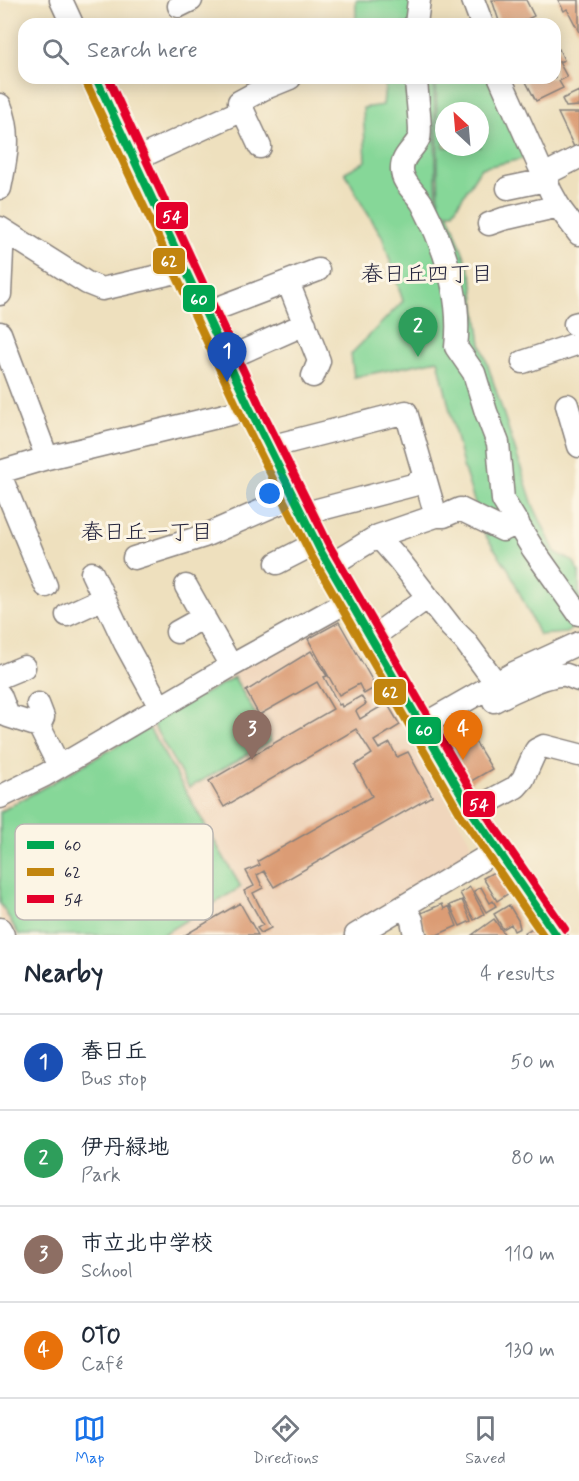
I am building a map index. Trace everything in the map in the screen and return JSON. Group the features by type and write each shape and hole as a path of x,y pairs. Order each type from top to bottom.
{"street":[{"path":"61,0 69,18"},
{"path":"417,18 419,0"},
{"path":"473,0 480,18"},
{"path":"99,84 226,359 322,553 496,852 507,864 555,935"},
{"path":"134,160 244,95 274,84"},
{"path":"416,84 420,137 405,158 402,169 404,180 420,199 441,246 453,282 459,326 456,347 474,373 498,443 503,500 533,549 579,614"},
{"path":"504,84 559,206 579,234"},
{"path":"244,95 260,147"},
{"path":"0,105 8,134 0,188"},
{"path":"508,188 545,177 579,157"},
{"path":"489,224 559,206"},
{"path":"1,229 87,283 102,289 185,270"},
{"path":"0,294 1,229"},
{"path":"205,314 318,270"},
{"path":"288,282 319,361 313,375"},
{"path":"226,359 305,324"},
{"path":"536,361 578,330"},
{"path":"0,333 47,458"},
{"path":"567,405 579,446"},
{"path":"46,586 0,474 47,458 250,409"},
{"path":"269,447 406,412 436,516"},
{"path":"134,558 298,505 413,485 425,477"},
{"path":"278,564 322,553 436,516 444,516 460,509 503,530 518,524"},
{"path":"378,536 451,627 505,678"},
{"path":"92,573 160,707"},
{"path":"186,586 231,666"},
{"path":"370,639 428,597"},
{"path":"67,615 104,598"},
{"path":"0,797 59,766 348,601"},
{"path":"177,632 204,617"},
{"path":"421,726 505,678 579,643"},
{"path":"0,677 24,667"},
{"path":"452,709 470,714 518,688 543,680 565,675 579,680"},
{"path":"0,695 8,716 38,715 59,766"},
{"path":"471,811 516,788 523,779 536,750 544,746 579,755"},
{"path":"356,935 496,852"},
{"path":"405,907 412,921 415,935"},
{"path":"0,929 3,935"}],"shaded area":[{"path":"337,613 471,842 468,861 342,935 12,935 0,914 0,805"}],"green space":[{"path":"356,0 415,0 412,18 356,18"},
{"path":"385,84 434,84 437,214 449,214 472,277 481,344 533,505 555,552 574,562 579,573 579,623 566,633 539,635 509,570 485,535 463,466 438,360 354,377 351,354 403,301 382,236 345,172 366,161 363,108 383,105"},
{"path":"436,84 499,84 531,157 481,168 453,212 439,211 438,156 489,156 489,102 437,102"},
{"path":"234,677 271,741 189,788 152,723"},
{"path":"149,728 205,824 15,824 15,920 187,920 162,935 19,935 0,903 0,812"},
{"path":"213,839 241,887 213,904"}],"building":[{"path":"492,0 526,0 534,16 530,18 498,18"},
{"path":"558,0 579,0 579,32 567,9 564,11"},
{"path":"561,66 567,77 561,80"},
{"path":"527,84 561,84 563,88 536,101"},
{"path":"579,91 579,106 566,107 562,99"},
{"path":"558,113 579,113 579,148 575,149"},
{"path":"339,622 376,687 364,694 359,684 339,695 308,639"},
{"path":"311,651 327,676 324,677 339,705 341,704 342,707 361,696 366,704 356,711 360,719 387,703 400,725 374,741 379,749 390,743 397,757 408,752 432,796 274,887 264,871 257,875 263,888 253,893 271,928 261,933 257,928 263,925 244,891 254,886 246,871 260,865 258,861 372,796 355,765 372,754 356,729 224,807 209,781 333,709 317,682 259,715 246,691"},
{"path":"469,725 476,736 473,738 492,769 468,783 443,741"},
{"path":"496,871 509,893 497,901 483,878"},
{"path":"470,887 484,914 474,920 460,893"},
{"path":"481,887 490,903 493,901 496,906 486,912 474,891"},
{"path":"462,900 471,921 460,926 450,905"},
{"path":"240,903 258,935 185,935"},
{"path":"442,904 444,909 449,906 457,926 437,935 428,935 419,914"},
{"path":"509,905 520,928 514,931 511,924 503,929 494,914"},
{"path":"494,919 505,935 472,935"},
{"path":"534,927 538,935 524,933"}],"transit line":[{"name":"62","path":"87,84 240,413 311,555 462,817 543,935"},
{"name":"60","path":"99,84 250,409 320,550 471,811 556,935"},
{"name":"54","path":"111,84 259,404 329,545 480,806 565,929"}],"place":[{"name":"伊丹緑地","path":"418,357"},
{"name":"春日丘","path":"227,382"},
{"name":"市立北中学校","path":"252,760"},
{"name":"OTO","path":"463,760"}],"district":[{"name":"春日丘四丁目","path":"427,273"},
{"name":"春日丘一丁目","path":"147,531"}]}
